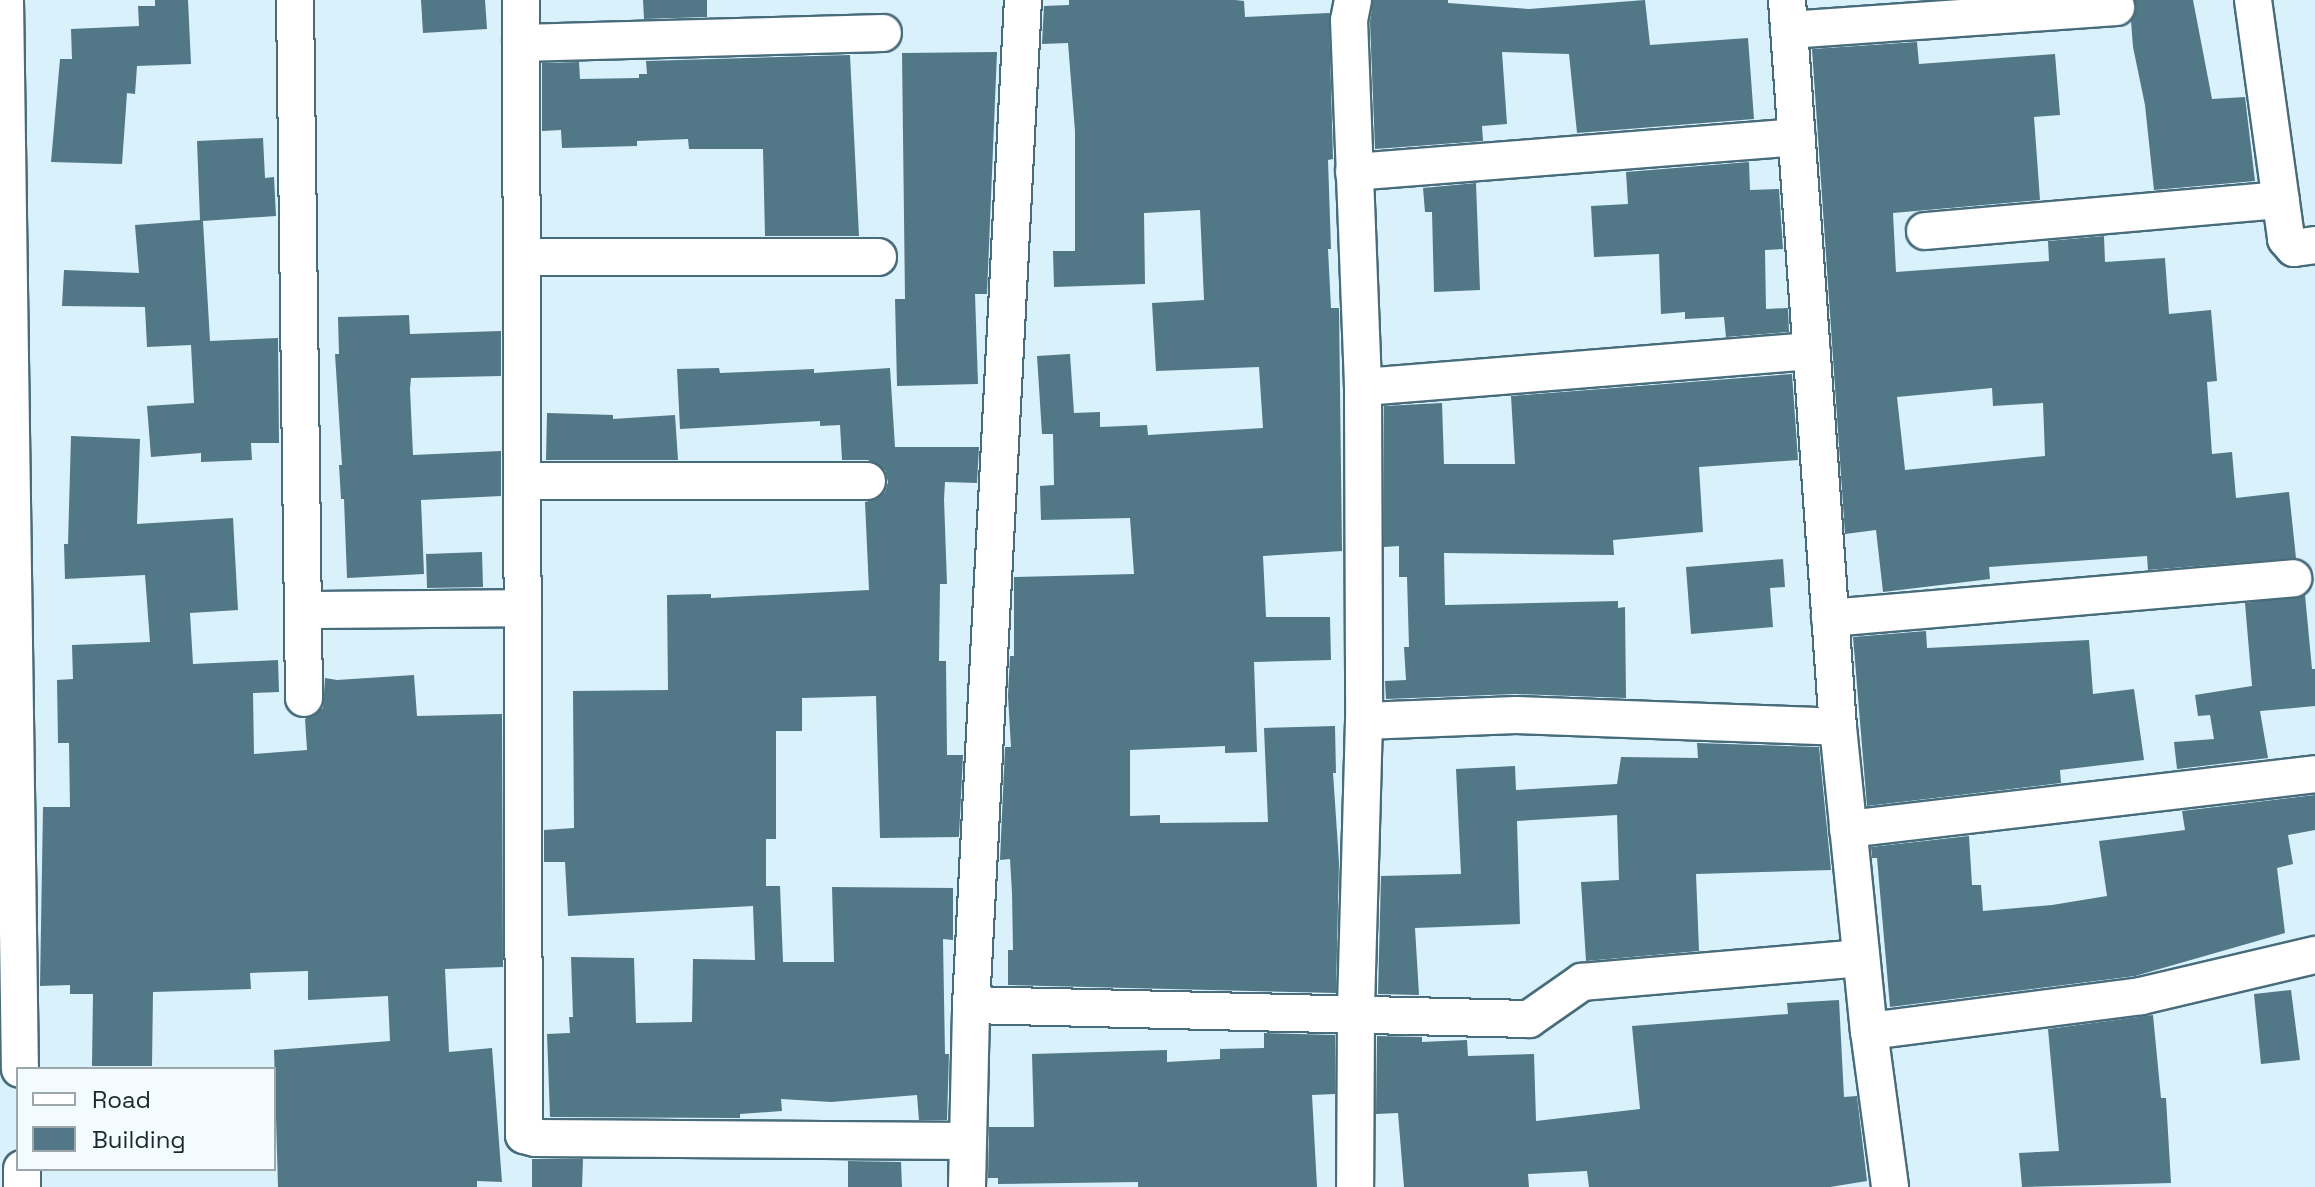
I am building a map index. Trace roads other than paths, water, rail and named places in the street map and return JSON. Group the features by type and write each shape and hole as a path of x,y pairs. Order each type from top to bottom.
{"street":[{"path":"5,0 20,1067"},
{"path":"295,0 304,698"},
{"path":"521,0 524,1135 535,1138 968,1141"},
{"path":"967,1187 971,1005 1023,0"},
{"path":"1353,0 1349,20 1363,387 1364,721 1355,1187"},
{"path":"2253,0 2286,239 2294,248 2315,245"},
{"path":"1890,1187 1869,1031 1838,727 1788,15 2116,7"},
{"path":"521,43 883,33"},
{"path":"1354,172 1797,137"},
{"path":"1925,231 2281,200"},
{"path":"523,257 878,257"},
{"path":"1363,387 1812,351"},
{"path":"524,481 867,481"},
{"path":"1830,618 2293,578"},
{"path":"304,610 523,608"},
{"path":"1364,721 1516,715 1838,727"},
{"path":"1848,829 2315,774"},
{"path":"1869,1031 2141,996 2315,955"},
{"path":"971,1005 1529,1019 1582,982 1861,958"}]}
